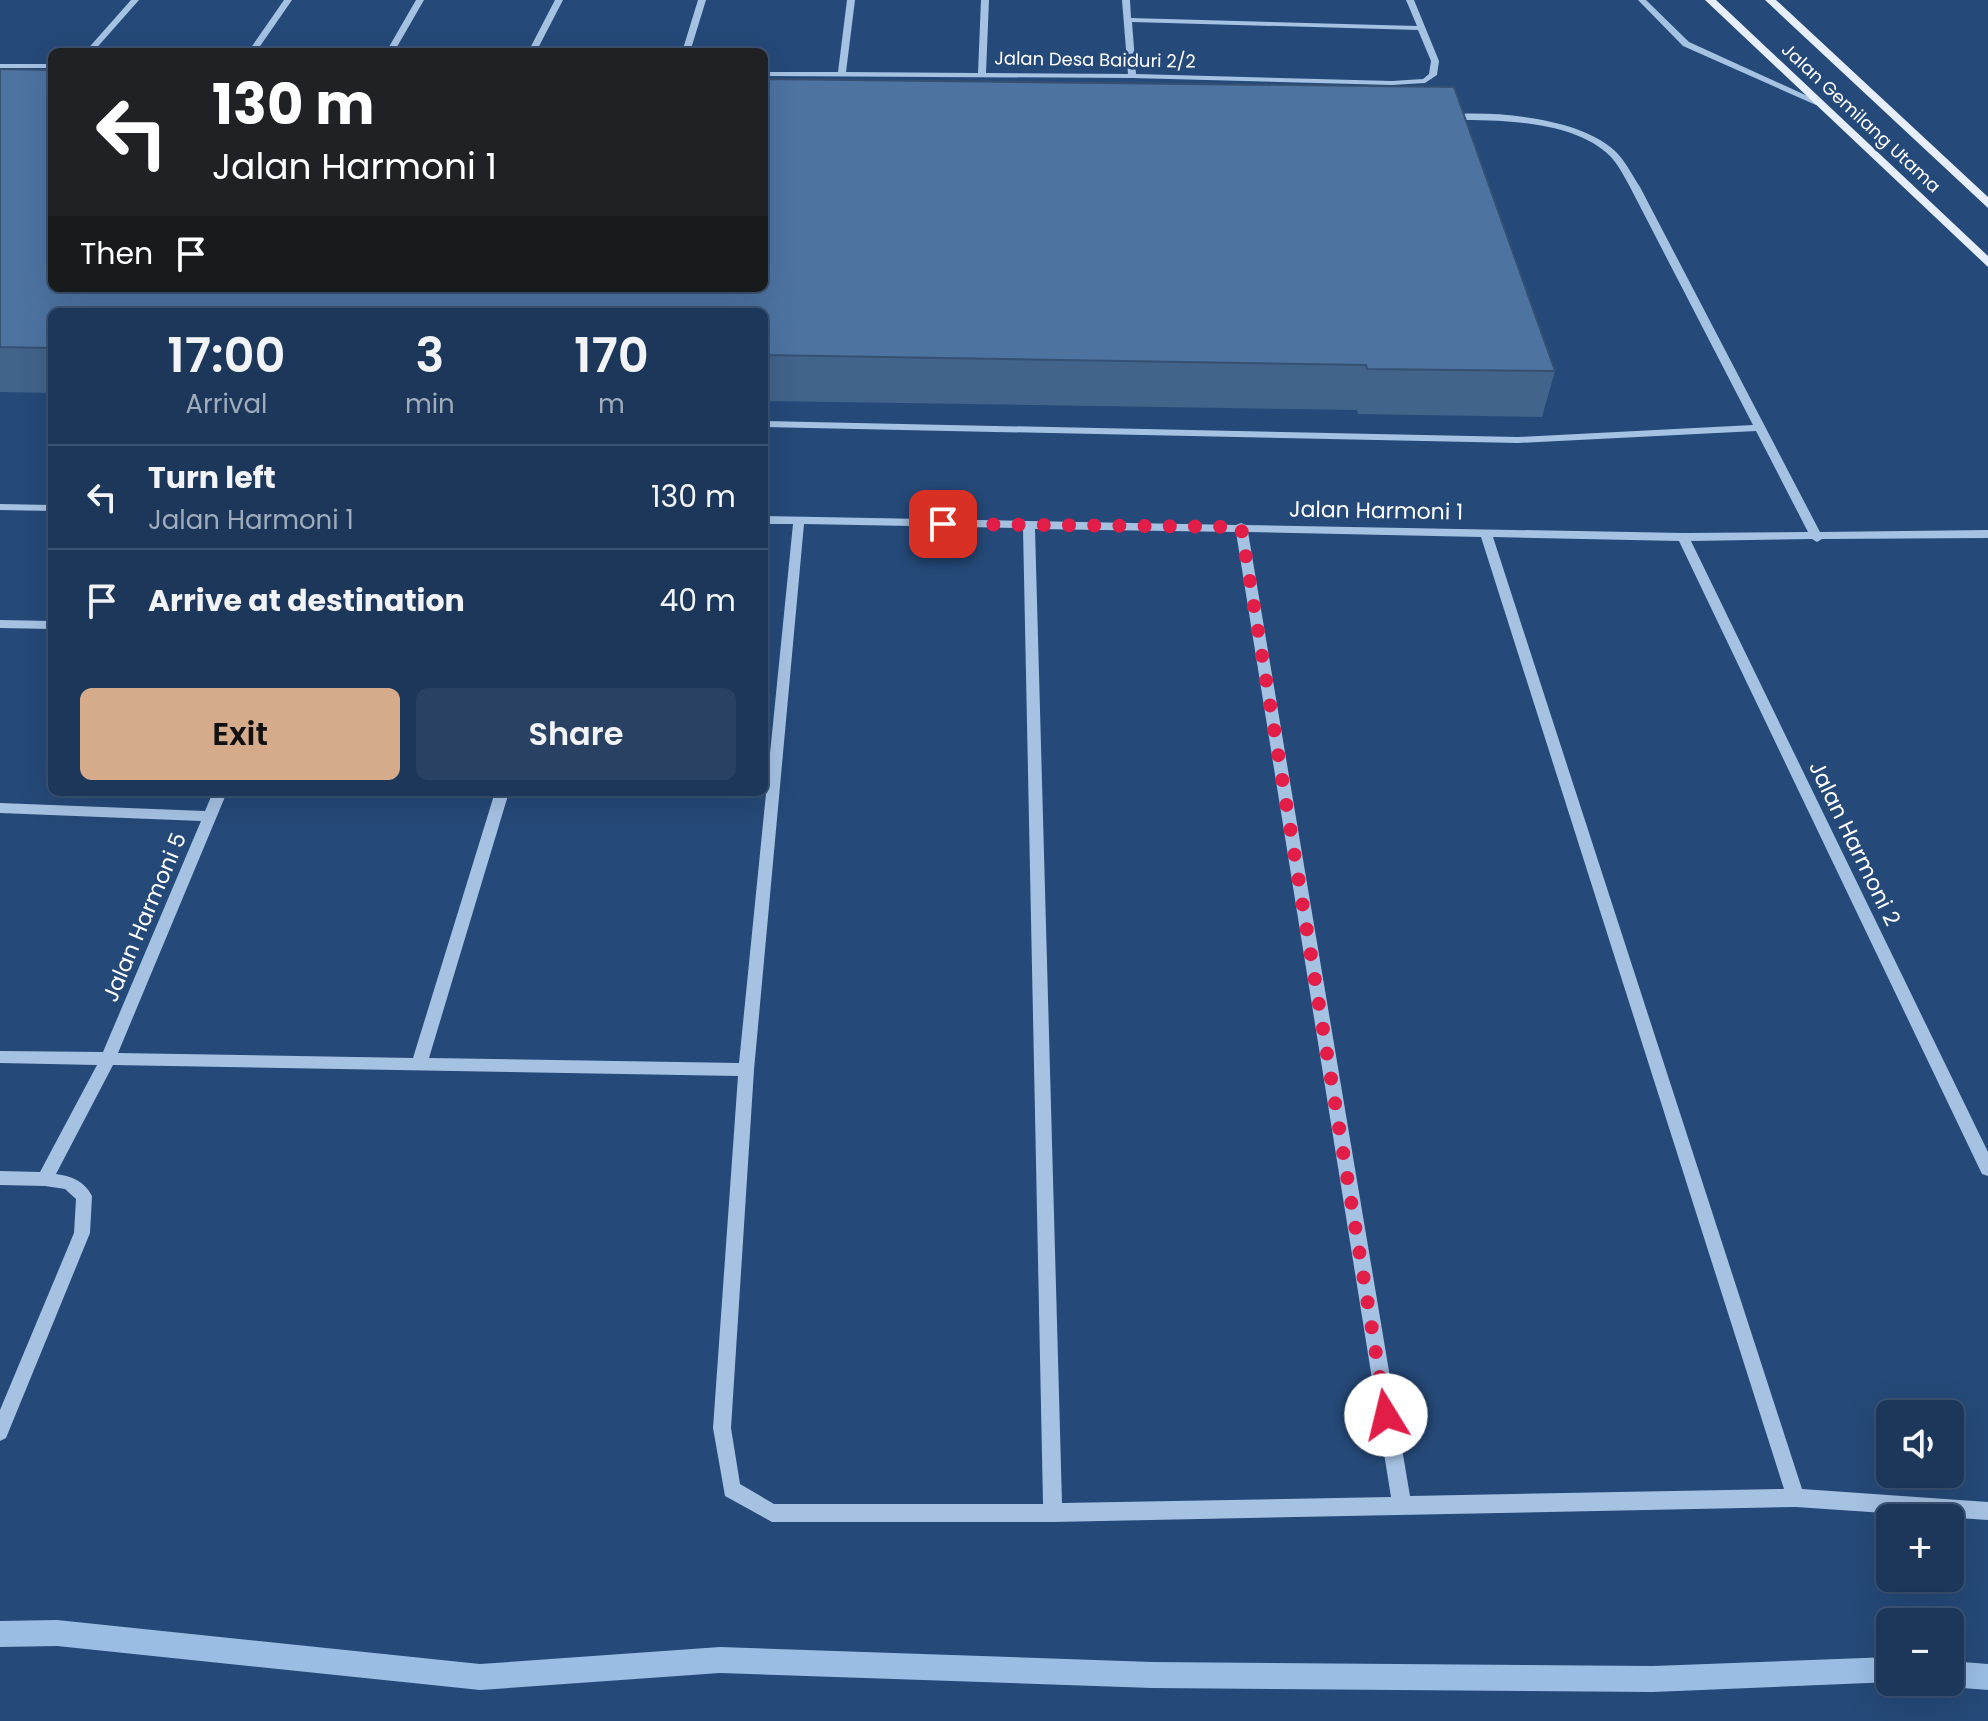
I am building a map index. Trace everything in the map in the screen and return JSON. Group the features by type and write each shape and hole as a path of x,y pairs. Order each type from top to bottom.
{"main road":[{"name":"Jalan Gemilang Utama","path":"1710,0 1988,263"},
{"name":"Jalan Gemilang Utama","path":"1770,0 1988,204"}],"street":[{"path":"93,48 135,0"},
{"path":"255,48 288,0"},
{"path":"392,48 420,0"},
{"path":"534,48 559,0"},
{"path":"687,48 702,0"},
{"path":"842,74 851,0"},
{"path":"982,75 985,0"},
{"path":"1126,0 1132,76"},
{"path":"1126,20 1421,28 1410,0"},
{"path":"1642,0 1686,44 1819,103"},
{"name":"Jalan Desa Baiduri 2/2","path":"768,74 1425,81 1433,75 1435,61 1421,28"},
{"path":"0,66 48,66"},
{"path":"1433,117 1536,123 1573,133 1611,152 1635,187 1817,538"},
{"path":"768,424 1518,440 1759,428"},
{"path":"0,507 48,508"},
{"name":"Jalan Harmoni 1","path":"768,520 1683,537 1988,534"},
{"path":"799,521 746,1070 722,1428 732,1489 772,1513 1053,1513 1796,1498 1988,1511"},
{"path":"1029,526 1053,1513"},
{"path":"1241,527 1402,1506"},
{"path":"1486,533 1796,1498"},
{"name":"Jalan Harmoni 2","path":"1683,537 1988,1169"},
{"path":"0,624 48,625"},
{"name":"Jalan Harmoni 5","path":"45,1179 108,1059 218,796"},
{"path":"419,1064 501,796"},
{"path":"0,808 210,816"},
{"path":"0,1057 746,1070"},
{"path":"0,1178 69,1183 84,1196 82,1233 0,1432"}],"building":[{"path":"0,69 48,70 48,292 768,292 768,79 1454,87 1555,371 768,355 768,308 48,308 48,348 0,347"}],"waterway":[{"path":"0,1634 57,1633 480,1677 720,1660 1152,1675 1653,1679 1876,1671"},
{"path":"1964,1675 1988,1677"}],"route":[{"path":"943,524 1241,527 1386,1415"}]}
